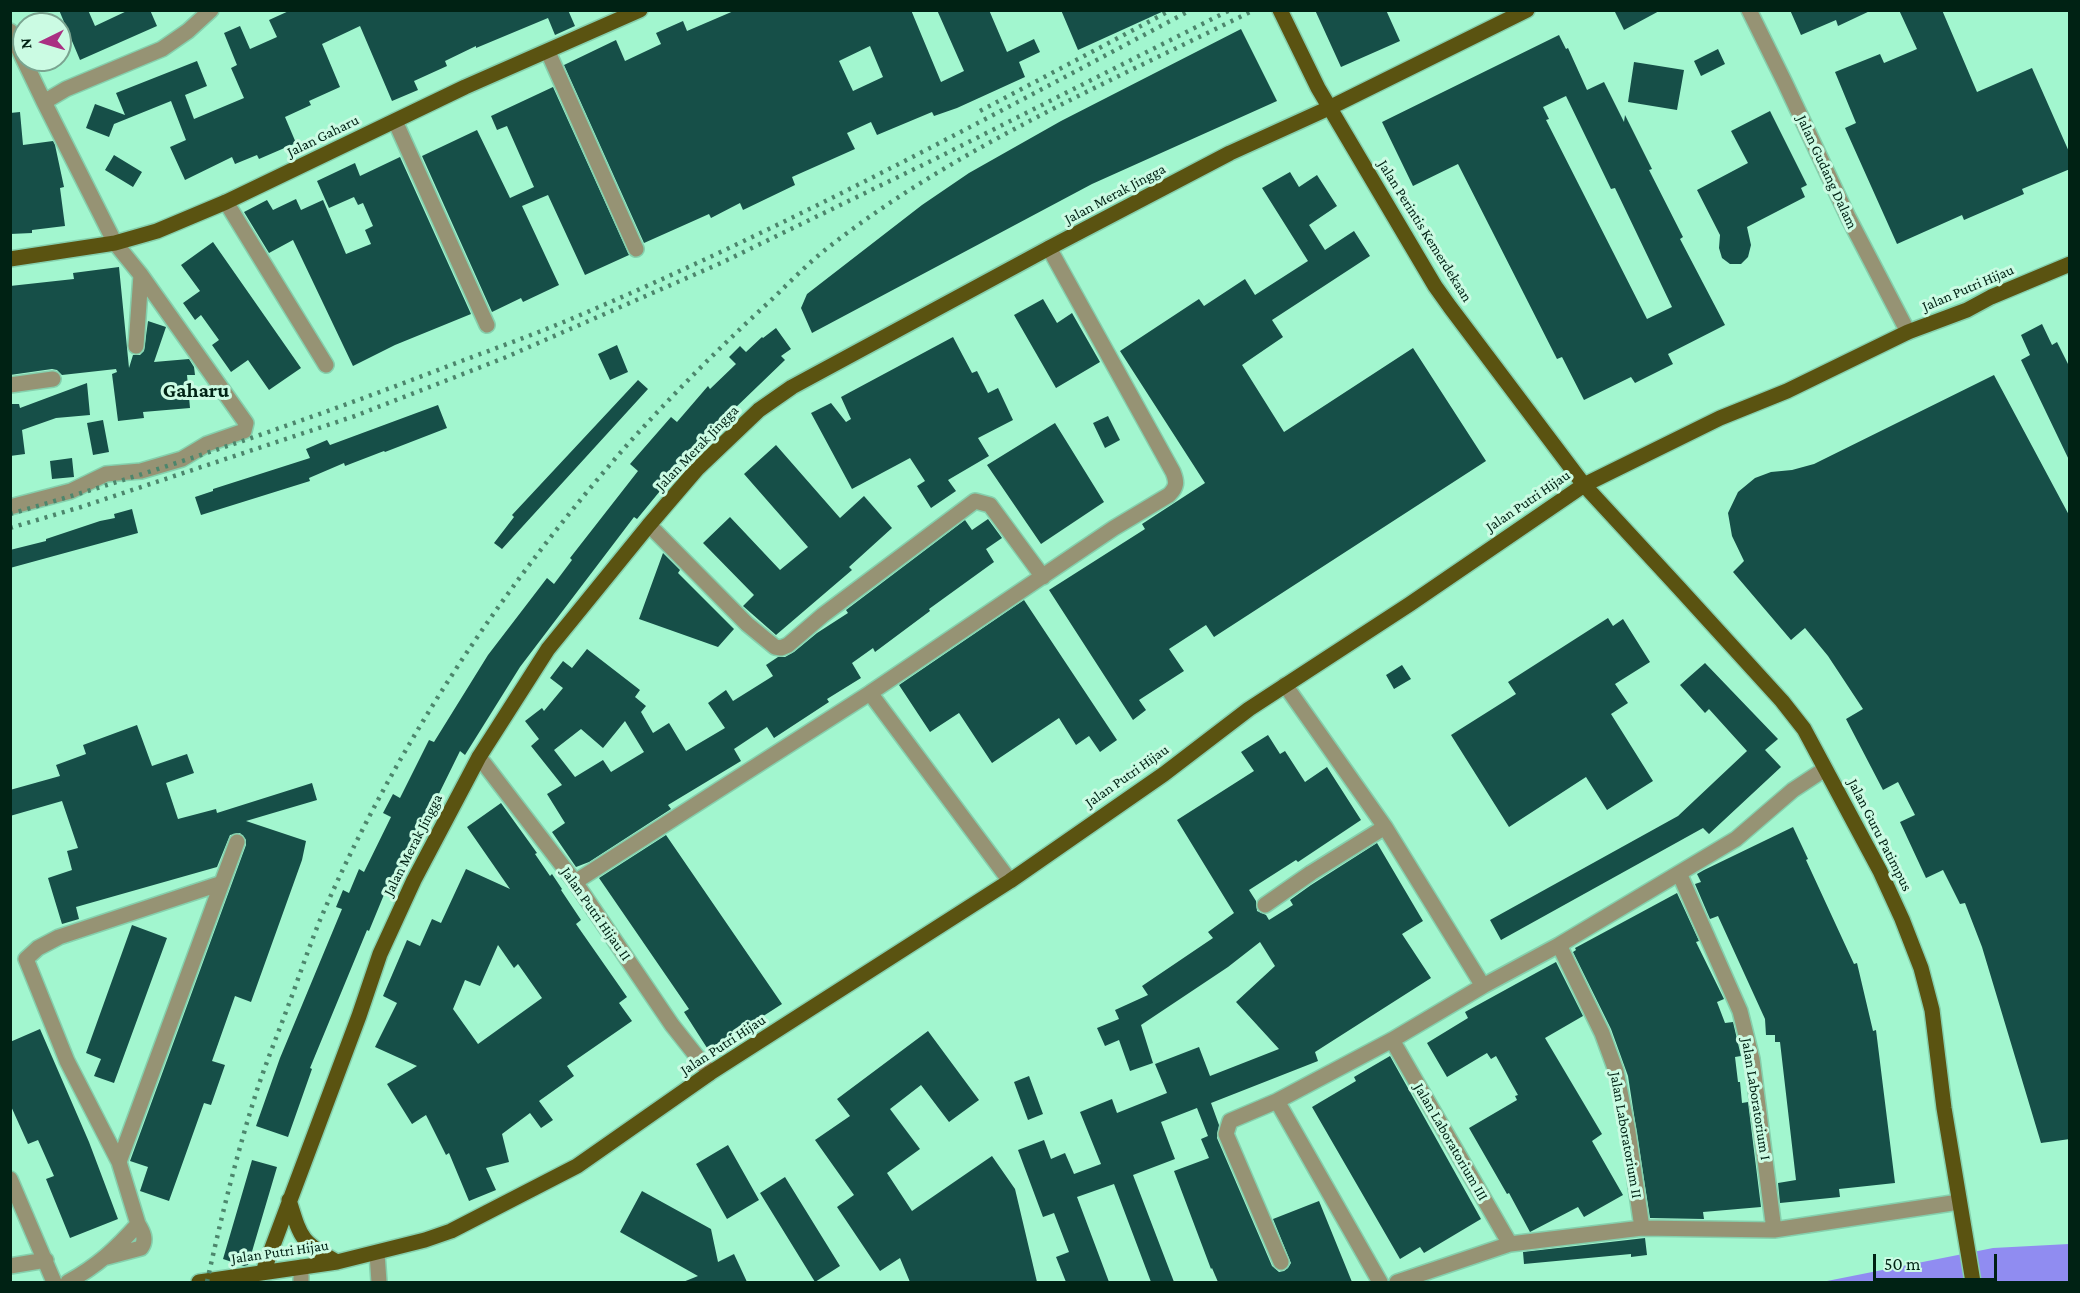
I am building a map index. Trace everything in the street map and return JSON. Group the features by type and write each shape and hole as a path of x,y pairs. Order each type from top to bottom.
{"main road":[{"name":"Jalan Perintis Kemerdekaan","path":"1280,10 1329,108 1435,286 1584,485"},
{"name":"Jalan Merak Jingga","path":"263,1272 380,954 414,880 479,757 548,648 697,469 759,410 792,387 1230,153 1329,108 1527,10"},
{"name":"Jalan Gaharu","path":"10,259 115,243 157,231 226,202 465,87 548,52 635,11"},
{"name":"Jalan Putri Hijau","path":"199,1282 263,1272 301,1275 337,1262 425,1240 451,1231 577,1166 710,1073 1010,881 1164,774 1249,709 1410,604 1584,485 1720,418 1786,390 1908,332 1967,310 1991,297 2070,264"},
{"name":"Jalan Guru Patimpus","path":"1584,485 1782,701 1804,729 1880,871 1919,960 1932,1010 1944,1108 1973,1282"},
{"path":"289,1200 304,1241 316,1251 337,1262"}],"street":[{"path":"44,102 66,89 162,49 188,32 211,10"},
{"name":"Jalan Gudang Dalam","path":"1749,10 1848,217 1908,332"},
{"path":"10,31 115,243 141,275 246,423 244,431 207,444 182,459 141,471 106,474 71,491 10,507"},
{"path":"548,52 636,249"},
{"path":"395,121 487,325"},
{"path":"226,202 326,365"},
{"path":"575,882 870,693 1114,528 1169,495 1176,488 1177,482 1049,248"},
{"path":"136,346 141,275"},
{"path":"10,385 53,379"},
{"path":"649,525 747,624 775,647 782,648 975,501 990,505 1043,577"},
{"path":"1286,685 1385,827 1483,986"},
{"path":"870,693 1010,881"},
{"name":"Jalan Putri Hijau II","path":"479,757 575,882 672,1025 710,1073"},
{"path":"1281,1262 1226,1134 1230,1122 1277,1101 1392,1040 1483,986 1559,945 1736,839 1793,790 1825,768"},
{"path":"1265,905 1385,827"},
{"path":"118,1162 237,842"},
{"name":"Jalan Laboratorium I","path":"1679,873 1740,1011 1752,1059 1774,1230"},
{"path":"68,1282 94,1268 107,1257 141,1248 144,1240 143,1231 138,1224 118,1162 67,1060 26,959 38,948 59,937 222,882"},
{"name":"Jalan Laboratorium II","path":"1559,945 1602,1033 1616,1071 1642,1228"},
{"name":"Jalan Laboratorium III","path":"1392,1040 1510,1244"},
{"path":"1277,1101 1380,1282"},
{"path":"10,1179 54,1282"},
{"path":"1397,1282 1510,1244 1642,1228 1774,1230 1959,1202"},
{"path":"377,1253 379,1282"},
{"path":"10,1266 46,1260"}],"shaded area":[{"path":"2069,1244 2069,1282 1822,1282 1993,1248"}],"building":[{"path":"59,10 88,10 95,26 129,10 150,10 157,26 80,60 72,41 72,12 60,12"},
{"path":"291,10 568,10 575,26 555,35 548,18 476,48 476,46 445,61 447,66 414,81 418,90 392,101 360,26 322,44 340,87 309,101 311,105 285,117 296,143 259,159 257,155 235,164 232,157 185,180 170,147 186,140 171,101 114,124 109,137 86,128 95,104 125,115 116,93 197,61 207,86 185,95 194,119 244,98 231,68 237,65 224,33 240,26 250,49 277,37 269,20"},
{"path":"736,10 911,10 941,82 964,71 937,10 989,10 1007,52 1034,39 1040,52 1019,62 1025,77 957,108 934,116 932,112 877,135 871,122 847,133 855,149 792,177 795,185 743,210 740,203 711,218 709,214 644,243 564,65 616,40 625,61 661,44 656,33 683,21 687,31","holes":["870,46 883,77 853,91 839,61"]},
{"path":"1061,10 1166,10 1078,50"},
{"path":"1315,10 1386,10 1400,41 1341,67"},
{"path":"1614,10 1661,10 1624,30"},
{"path":"1790,10 1872,10 1838,26 1836,20 1801,35"},
{"path":"1899,10 1942,10 1977,92 2032,68 2070,154 2070,169 2022,189 2024,194 1964,220 1962,215 1897,244 1845,128 1856,123 1835,72 1880,54 1884,63 1917,49"},
{"path":"1241,29 1277,101 1092,184 812,333 801,308 807,294 922,205 969,173 1061,121"},
{"path":"1559,35 1566,49 1568,48 1587,90 1604,82 1624,122 1625,115 1652,169 1649,170 1683,237 1680,239 1725,325 1668,354 1673,364 1635,383 1631,377 1584,400 1562,357 1557,359 1458,164 1413,186 1382,122","holes":["1566,96 1611,189 1615,188 1672,307 1647,319 1546,120 1549,119 1543,107"]},
{"path":"1718,49 1725,64 1701,76 1694,61"},
{"path":"1634,62 1684,70 1677,110 1628,102"},
{"path":"553,87 629,255 585,275 548,195 522,206 559,285 523,302 521,298 492,312 422,156 477,130 510,198 534,187 507,126 497,130 491,116"},
{"path":"1770,111 1807,185 1801,188 1805,197 1747,227 1751,245 1748,257 1741,264 1730,264 1722,258 1719,248 1720,235 1697,190 1748,163 1731,131"},
{"path":"20,112 23,145 53,141 55,145 64,187 60,188 65,226 32,230 32,233 10,234 10,113"},
{"path":"114,155 142,172 133,187 105,170"},
{"path":"400,157 471,314 395,345 353,366 293,240 269,253 244,212 267,200 273,210 296,199 301,210 323,200 346,254 371,244 365,230 373,226 363,203 358,205 354,197 329,208 317,181 355,163 360,176"},
{"path":"1290,172 1299,187 1317,175 1337,206 1309,225 1325,250 1354,231 1370,256 1272,320 1283,337 1242,365 1284,432 1413,348 1486,461 1214,637 1206,625 1169,649 1184,671 1139,700 1146,710 1133,720 1049,590 1145,529 1142,524 1205,483 1120,351 1199,299 1204,306 1245,279 1255,295 1308,261 1262,188"},
{"path":"213,242 301,368 269,390 248,360 231,372 212,345 219,340 201,315 195,320 183,303 200,291 181,265"},
{"path":"119,267 129,368 133,355 140,355 144,351 148,321 166,327 154,362 189,359 194,367 195,375 187,375 190,408 143,412 144,418 118,421 112,374 117,372 116,369 62,375 52,369 10,375 10,286 74,279 73,273"},
{"path":"1043,299 1057,323 1072,313 1100,362 1056,388 1014,315"},
{"path":"2042,324 2052,345 2057,342 2070,368 2070,462 2021,360 2030,355 2021,335"},
{"path":"776,328 791,349 781,356 785,360 732,411 663,493 660,491 637,519 634,517 520,667 465,755 460,751 395,883 390,880 369,931 367,930 310,1068 312,1069 288,1137 256,1126 280,1058 342,909 336,907 343,890 349,893 359,869 364,872 391,817 383,813 393,794 400,798 429,740 434,742 488,655 547,578 554,584 572,560 570,558 638,471 630,464 671,417 677,422 708,386 710,389 736,364 729,357 740,346 746,352"},
{"path":"953,337 972,373 977,371 988,393 998,388 1013,420 978,438 989,456 948,480 956,491 931,508 917,486 925,481 910,458 852,489 811,413 831,403 846,422 851,419 841,397"},
{"path":"617,345 628,372 610,380 598,354"},
{"path":"1994,375 2070,517 2070,1139 2041,1143 1982,947 1965,903 1960,904 1943,870 1926,878 1900,822 1915,815 1898,782 1883,790 1846,719 1863,709 1828,656 1805,628 1791,640 1733,572 1744,561 1732,536 1728,513 1738,492 1755,478 1771,472 1792,470 1814,464"},
{"path":"638,380 648,389 502,549 494,543 514,517 512,515"},
{"path":"87,383 90,415 56,418 22,430 25,454 10,456 10,404 19,404 20,408"},
{"path":"438,405 447,428 345,466 344,463 309,478 310,481 201,515 195,497 310,458 306,449 327,440 330,445"},
{"path":"1108,416 1120,440 1105,448 1093,423"},
{"path":"103,420 109,452 93,455 87,423"},
{"path":"1055,423 1104,502 1041,544 987,465"},
{"path":"776,445 840,518 864,496 892,528 849,567 852,570 776,635 743,606 754,595 703,543 730,517 780,570 808,547 744,474"},
{"path":"72,458 74,477 52,479 50,461"},
{"path":"132,509 138,533 10,568 10,550 46,541 46,539 100,521 115,518 114,514"},
{"path":"988,519 1002,538 986,549 994,562 875,652 873,648 852,663 861,678 827,699 829,702 774,738 767,727 734,749 741,761 668,805 671,809 589,862 576,867 552,832 565,823 547,794 562,785 531,746 539,739 525,721 542,708 544,711 563,688 550,678 563,661 572,668 587,649 640,690 635,697 646,706 641,712 653,733 669,723 686,751 725,728 708,703 726,690 733,701 773,676 766,665 778,657 785,657 794,652 817,633 848,613 846,610 965,520 972,530","holes":["625,721 644,752 611,772 603,760 575,777 554,750 581,729 603,748"]},
{"path":"663,553 680,570 678,573 734,629 718,647 639,619"},
{"path":"1024,600 1117,740 1100,752 1089,736 1076,745 1059,718 992,763 959,713 930,732 899,685"},
{"path":"1608,618 1613,626 1623,619 1650,662 1615,684 1628,703 1611,714 1653,781 1607,810 1586,777 1509,827 1451,735 1516,694 1508,682"},
{"path":"1705,663 1778,739 1765,750 1781,767 1709,834 1703,828 1501,940 1490,920 1678,816 1747,751 1709,709 1705,713 1680,685"},
{"path":"1402,665 1411,679 1394,689 1386,675"},
{"path":"137,725 152,766 187,754 194,773 166,783 178,819 216,809 217,813 312,783 317,800 246,821 306,841 302,860 251,1002 235,996 212,1061 225,1065 211,1105 204,1103 169,1201 140,1191 148,1167 130,1161 246,840 240,833 230,835 217,867 76,907 79,919 62,924 48,878 72,870 67,851 78,848 62,801 10,816 10,790 60,776 56,765 86,754 83,745"},
{"path":"1268,735 1280,754 1285,751 1305,782 1327,767 1361,820 1298,862 1296,860 1249,890 1256,901 1257,911 1266,915 1269,920 1293,905 1290,900 1311,885 1377,843 1423,921 1402,934 1431,978 1315,1052 1318,1061 1211,1103 1219,1125 1217,1138 1272,1266 1279,1272 1288,1268 1291,1263 1273,1219 1319,1201 1352,1282 1218,1282 1174,1171 1209,1158 1201,1139 1208,1136 1197,1108 1161,1122 1175,1159 1133,1175 1174,1282 1151,1282 1114,1184 1077,1197 1109,1282 1066,1282 1056,1257 1069,1252 1054,1213 1043,1217 1018,1150 1044,1140 1051,1159 1065,1153 1074,1174 1101,1164 1080,1112 1112,1099 1117,1113 1167,1093 1155,1064 1199,1047 1210,1076 1279,1049 1236,1002 1275,966 1260,942 1228,967 1141,1025 1153,1063 1130,1071 1119,1040 1105,1046 1097,1028 1119,1019 1115,1010 1148,995 1142,986 1213,938 1208,932 1234,913 1177,820 1254,771 1241,752"},
{"path":"501,803 537,853 535,854 550,876 552,874 581,920 576,924 627,997 619,1003 632,1021 567,1066 574,1076 539,1101 553,1120 541,1128 530,1113 502,1134 509,1162 486,1168 496,1190 469,1201 449,1153 446,1155 426,1115 412,1124 387,1084 417,1066 375,1047 397,1003 383,996 407,940 420,946 432,919 441,923 466,869 510,889 467,827","holes":["498,945 514,968 518,964 542,998 478,1044 453,1009 465,980 480,986"]},
{"path":"1793,827 1854,964 1857,963 1873,1031 1876,1030 1895,1183 1839,1189 1840,1197 1780,1203 1778,1183 1796,1180 1780,1042 1775,1042 1775,1035 1766,1035 1765,1019 1718,916 1710,919 1695,884 1701,882 1697,874"},
{"path":"666,835 782,1004 709,1051 684,1012 689,1009 599,878"},
{"path":"1677,893 1699,941 1696,942 1724,999 1717,1002 1725,1023 1733,1022 1741,1056 1735,1057 1738,1082 1740,1082 1742,1103 1748,1102 1761,1207 1703,1212 1704,1219 1650,1218 1628,1076 1611,1029 1573,952 1575,948"},
{"path":"132,925 167,938 114,1083 94,1076 101,1059 86,1053"},
{"path":"1556,962 1583,1016 1545,1038 1602,1134 1592,1141 1623,1195 1584,1217 1578,1207 1530,1232 1469,1128 1517,1100 1515,1096 1518,1095 1496,1056 1491,1059 1487,1053 1447,1077 1427,1043 1468,1018 1465,1012"},
{"path":"40,1029 89,1142 118,1219 70,1238 46,1179 54,1176 38,1140 28,1144 10,1104 10,1042"},
{"path":"928,1031 979,1100 949,1122 921,1085 890,1109 920,1149 887,1173 912,1211 992,1156 1015,1189 1037,1282 910,1282 900,1258 880,1271 837,1207 854,1195 815,1140 850,1116 837,1099"},
{"path":"1390,1056 1481,1219 1424,1253 1420,1247 1400,1259 1312,1107 1356,1081 1354,1077"},
{"path":"1029,1076 1043,1114 1028,1120 1014,1082"},
{"path":"728,1145 759,1200 727,1219 696,1164"},
{"path":"252,1160 277,1167 248,1265 244,1266 223,1259"},
{"path":"785,1177 840,1266 815,1282 760,1193"},
{"path":"642,1191 711,1229 718,1262 734,1254 747,1282 683,1282 698,1276 620,1232"},
{"path":"1645,1238 1647,1255 1631,1257 1631,1254 1524,1264 1523,1252"}],"railway":[{"path":"980,111 1171,10"},
{"path":"10,514 177,463 287,425 397,386 578,316 734,246 888,170 1191,10"},
{"path":"10,528 81,507 355,416 504,358 721,263 933,160 1230,10"},
{"path":"207,1282 230,1186 257,1090 316,930 350,855 417,730 455,670 495,611 582,498 645,425 714,354 810,262 874,213 979,148 1033,119 1254,10"}],"district":[{"name":"Gaharu","path":"196,391"}]}
